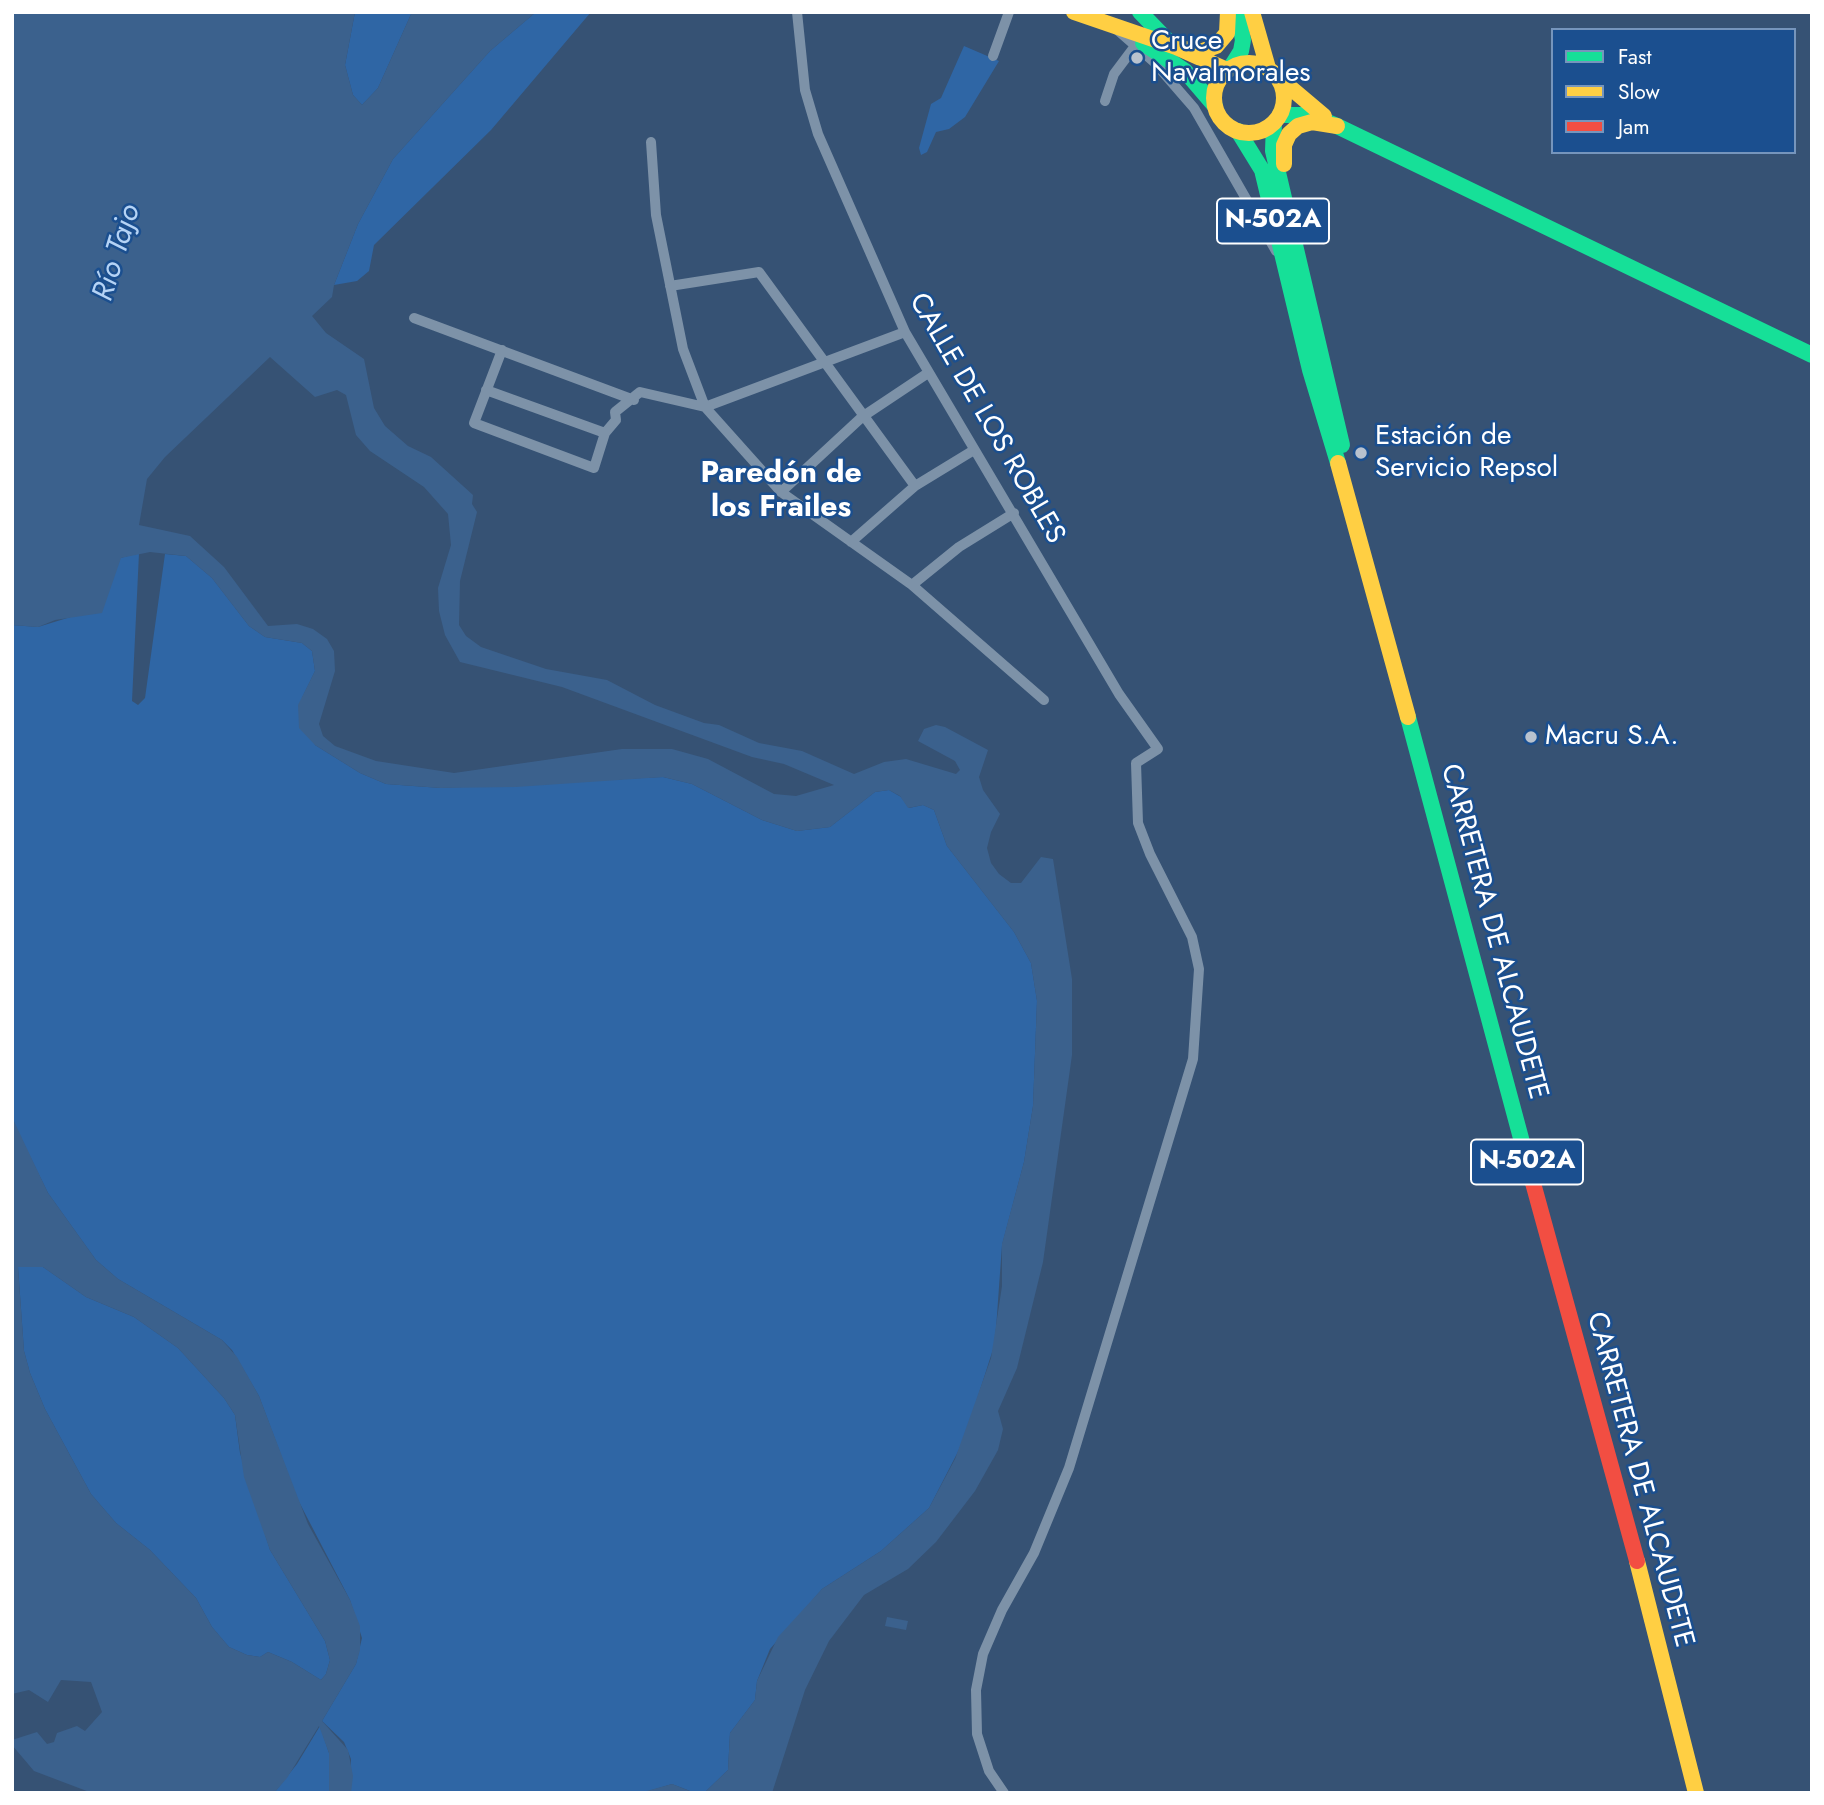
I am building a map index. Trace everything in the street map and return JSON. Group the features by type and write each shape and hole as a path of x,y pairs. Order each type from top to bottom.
{"main road":[{"path":"1074,12 1112,26 1136,41 1200,52 1216,46 1227,33 1228,12"},
{"path":"1112,26 1126,19 1132,12"},
{"path":"1132,12 1136,41"},
{"path":"1140,12 1176,47 1199,60 1229,68 1250,62 1274,73 1298,97 1337,126"},
{"path":"1215,106 1214,90 1241,51 1243,40 1238,12"},
{"name":"N-502A","path":"1252,12 1259,44 1274,73"},
{"name":"CARRETERA DE ALCAUDETE","path":"1136,41 1185,71 1215,106 1223,122 1238,131 1258,159 1322,414 1359,531"},
{"name":"CARRETERA DE ALCAUDETE","path":"1274,73 1284,93 1273,151 1291,220 1359,531 1553,1260 1611,1460 1696,1793"},
{"path":"1238,131 1257,132 1277,119 1295,113 1310,115 1812,355"},
{"path":"1291,220 1284,162 1289,134 1298,126 1312,121 1337,126"}],"street":[{"name":"CALLE DE LOS ROBLES","path":"797,12 805,90 818,134 905,332 1119,694 1158,749 1136,763 1138,823 1192,937 1199,969 1193,1059 1069,1468 1034,1553 1002,1610 983,1654 976,1690 977,1734 989,1771 1004,1793"},
{"path":"993,56 1009,12"},
{"path":"1105,101 1114,74 1136,41 1175,85 1208,129 1281,259"},
{"path":"651,142 656,215 682,349 705,407 781,492 912,586 1044,700"},
{"path":"670,286 759,272 862,417 915,486"},
{"path":"414,318 634,400"},
{"path":"502,350 474,423 594,468 605,433 616,420 615,412 634,400 640,392 705,407 905,332"},
{"path":"781,492 862,417 928,373"},
{"path":"486,390 605,433"},
{"path":"851,542 915,486 974,450"},
{"path":"912,586 959,547 1014,513"}],"shaded area":[{"path":"355,12 412,12 378,88 362,105 353,95 345,65"},
{"path":"536,12 591,12 491,130 374,245 369,271 357,281 334,285 358,224 393,159 490,51"},
{"path":"964,46 999,61 965,117 949,129 936,132 927,152 921,155 919,148 931,104 941,98"},
{"path":"139,553 132,701 138,705 145,698 165,554 186,556 212,578 249,626 265,637 302,643 312,651 315,671 302,698 315,745 360,773 386,784 441,788 663,777 692,784 762,820 797,831 830,827 875,792 889,790 901,797 909,808 923,805 934,810 947,846 1014,932 1031,963 1037,1001 1033,1106 1024,1162 1002,1245 995,1343 964,1440 929,1508 881,1551 822,1589 770,1649 757,1681 755,1700 730,1733 728,1770 704,1793 695,1793 672,1784 642,1793 351,1793 351,1759 344,1742 322,1721 356,1664 362,1638 350,1600 297,1498 259,1396 232,1350 222,1340 118,1279 96,1260 48,1193 17,1130 12,1117 12,625 38,627 77,615 120,558"},
{"path":"18,1267 43,1267 86,1297 134,1317 178,1348 224,1398 235,1415 240,1453 270,1550 325,1641 330,1660 321,1680 292,1662 268,1652 260,1657 229,1647 212,1627 196,1598 150,1550 116,1523 91,1494 45,1409 30,1373 24,1351"},
{"path":"320,1726 329,1753 329,1793 274,1793 297,1764"}],"water":[{"name":"Río Tajo","path":"12,12 355,12 345,65 353,95 362,105 378,88 412,12 536,12 490,51 393,159 358,224 334,285 332,297 312,316 326,333 364,359 374,408 385,426 408,446 431,457 473,495 472,504 477,512 460,581 459,625 466,636 481,647 546,669 607,680 655,705 704,723 719,725 759,743 802,751 854,774 884,762 906,759 956,774 960,770 955,761 918,741 924,729 936,725 988,750 979,777 983,790 1000,814 987,848 991,863 999,874 1011,883 1021,883 1041,857 1053,859 1072,979 1072,1055 1043,1262 1017,1368 998,1411 1003,1429 998,1450 975,1491 936,1542 908,1569 864,1595 829,1641 805,1690 772,1793 704,1793 728,1770 730,1733 755,1700 757,1681 778,1637 822,1589 881,1551 929,1508 955,1459 991,1358 1002,1286 1002,1244 1024,1162 1033,1106 1037,1001 1031,963 1014,932 947,846 934,810 923,805 908,808 900,796 889,790 875,792 830,827 797,831 762,820 692,784 663,777 516,787 441,788 386,784 360,773 315,745 299,728 298,705 315,671 312,651 302,643 265,637 249,626 212,578 186,556 150,552 121,558 102,613 55,620 38,627 12,625","holes":["270,357 315,397 337,390 346,395 356,435 370,451 424,487 448,514 451,545 438,588 439,611 445,635 460,662 562,687 752,757 784,764 834,785 796,796 774,794 708,759 672,749 622,749 454,773 376,761 335,746 323,736 319,724 335,671 334,651 327,639 313,629 297,624 268,626 224,567 190,536 139,525 147,479 165,457"]},
{"path":"12,1117 48,1193 96,1260 118,1279 222,1340 237,1357 259,1396 308,1524 350,1600 360,1626 360,1650 356,1664 322,1721 348,1750 353,1776 351,1793 329,1793 329,1753 319,1726 287,1778 274,1793 92,1793 34,1771 12,1745 12,1740 37,1732 47,1744 54,1742 57,1733 77,1726 85,1731 102,1712 91,1682 61,1680 48,1702 29,1690 12,1694","holes":["18,1267 43,1267 86,1297 134,1317 178,1348 224,1398 235,1415 244,1477 270,1550 325,1641 330,1660 321,1680 292,1662 268,1652 260,1657 229,1647 212,1627 196,1598 150,1550 116,1523 91,1494 45,1409 24,1351"]},
{"path":"887,1617 908,1621 906,1630 885,1626"},
{"path":"672,1784 695,1793 642,1793 643,1792"}],"traffic: fast":[{"path":"1140,12 1171,44"},
{"path":"1231,67 1241,51 1243,40 1238,12"},
{"path":"1143,43 1185,71 1215,106"},
{"path":"1280,115 1310,115 1337,126 1812,355"},
{"path":"1274,123 1273,151 1342,445"},
{"path":"1238,131 1262,170 1310,370 1338,463"},
{"path":"1408,717 1533,1183"}],"traffic: slow":[{"path":"1074,12 1176,47 1227,70"},
{"path":"1176,47 1200,52 1216,46 1227,33 1228,12"},
{"path":"1252,12 1268,68"},
{"path":"1256,63 1269,69 1278,78 1282,84 1284,98 1282,112 1274,123 1263,131 1242,133 1224,123 1216,112 1214,91 1224,73 1235,65 1256,63"},
{"path":"1279,78 1324,116"},
{"path":"1284,164 1284,145 1289,134 1298,126 1312,122 1337,126"},
{"path":"1338,463 1408,717"},
{"path":"1637,1561 1696,1793"}],"traffic: jam":[{"path":"1533,1183 1637,1561"}],"place":[{"name":"Cruce Navalmorales","path":"1137,58"},
{"name":"Estación de Servicio Repsol","path":"1361,453"},
{"name":"Macru S.A.","path":"1531,737"}],"district":[{"name":"Paredón de los Frailes","path":"781,492"}]}
